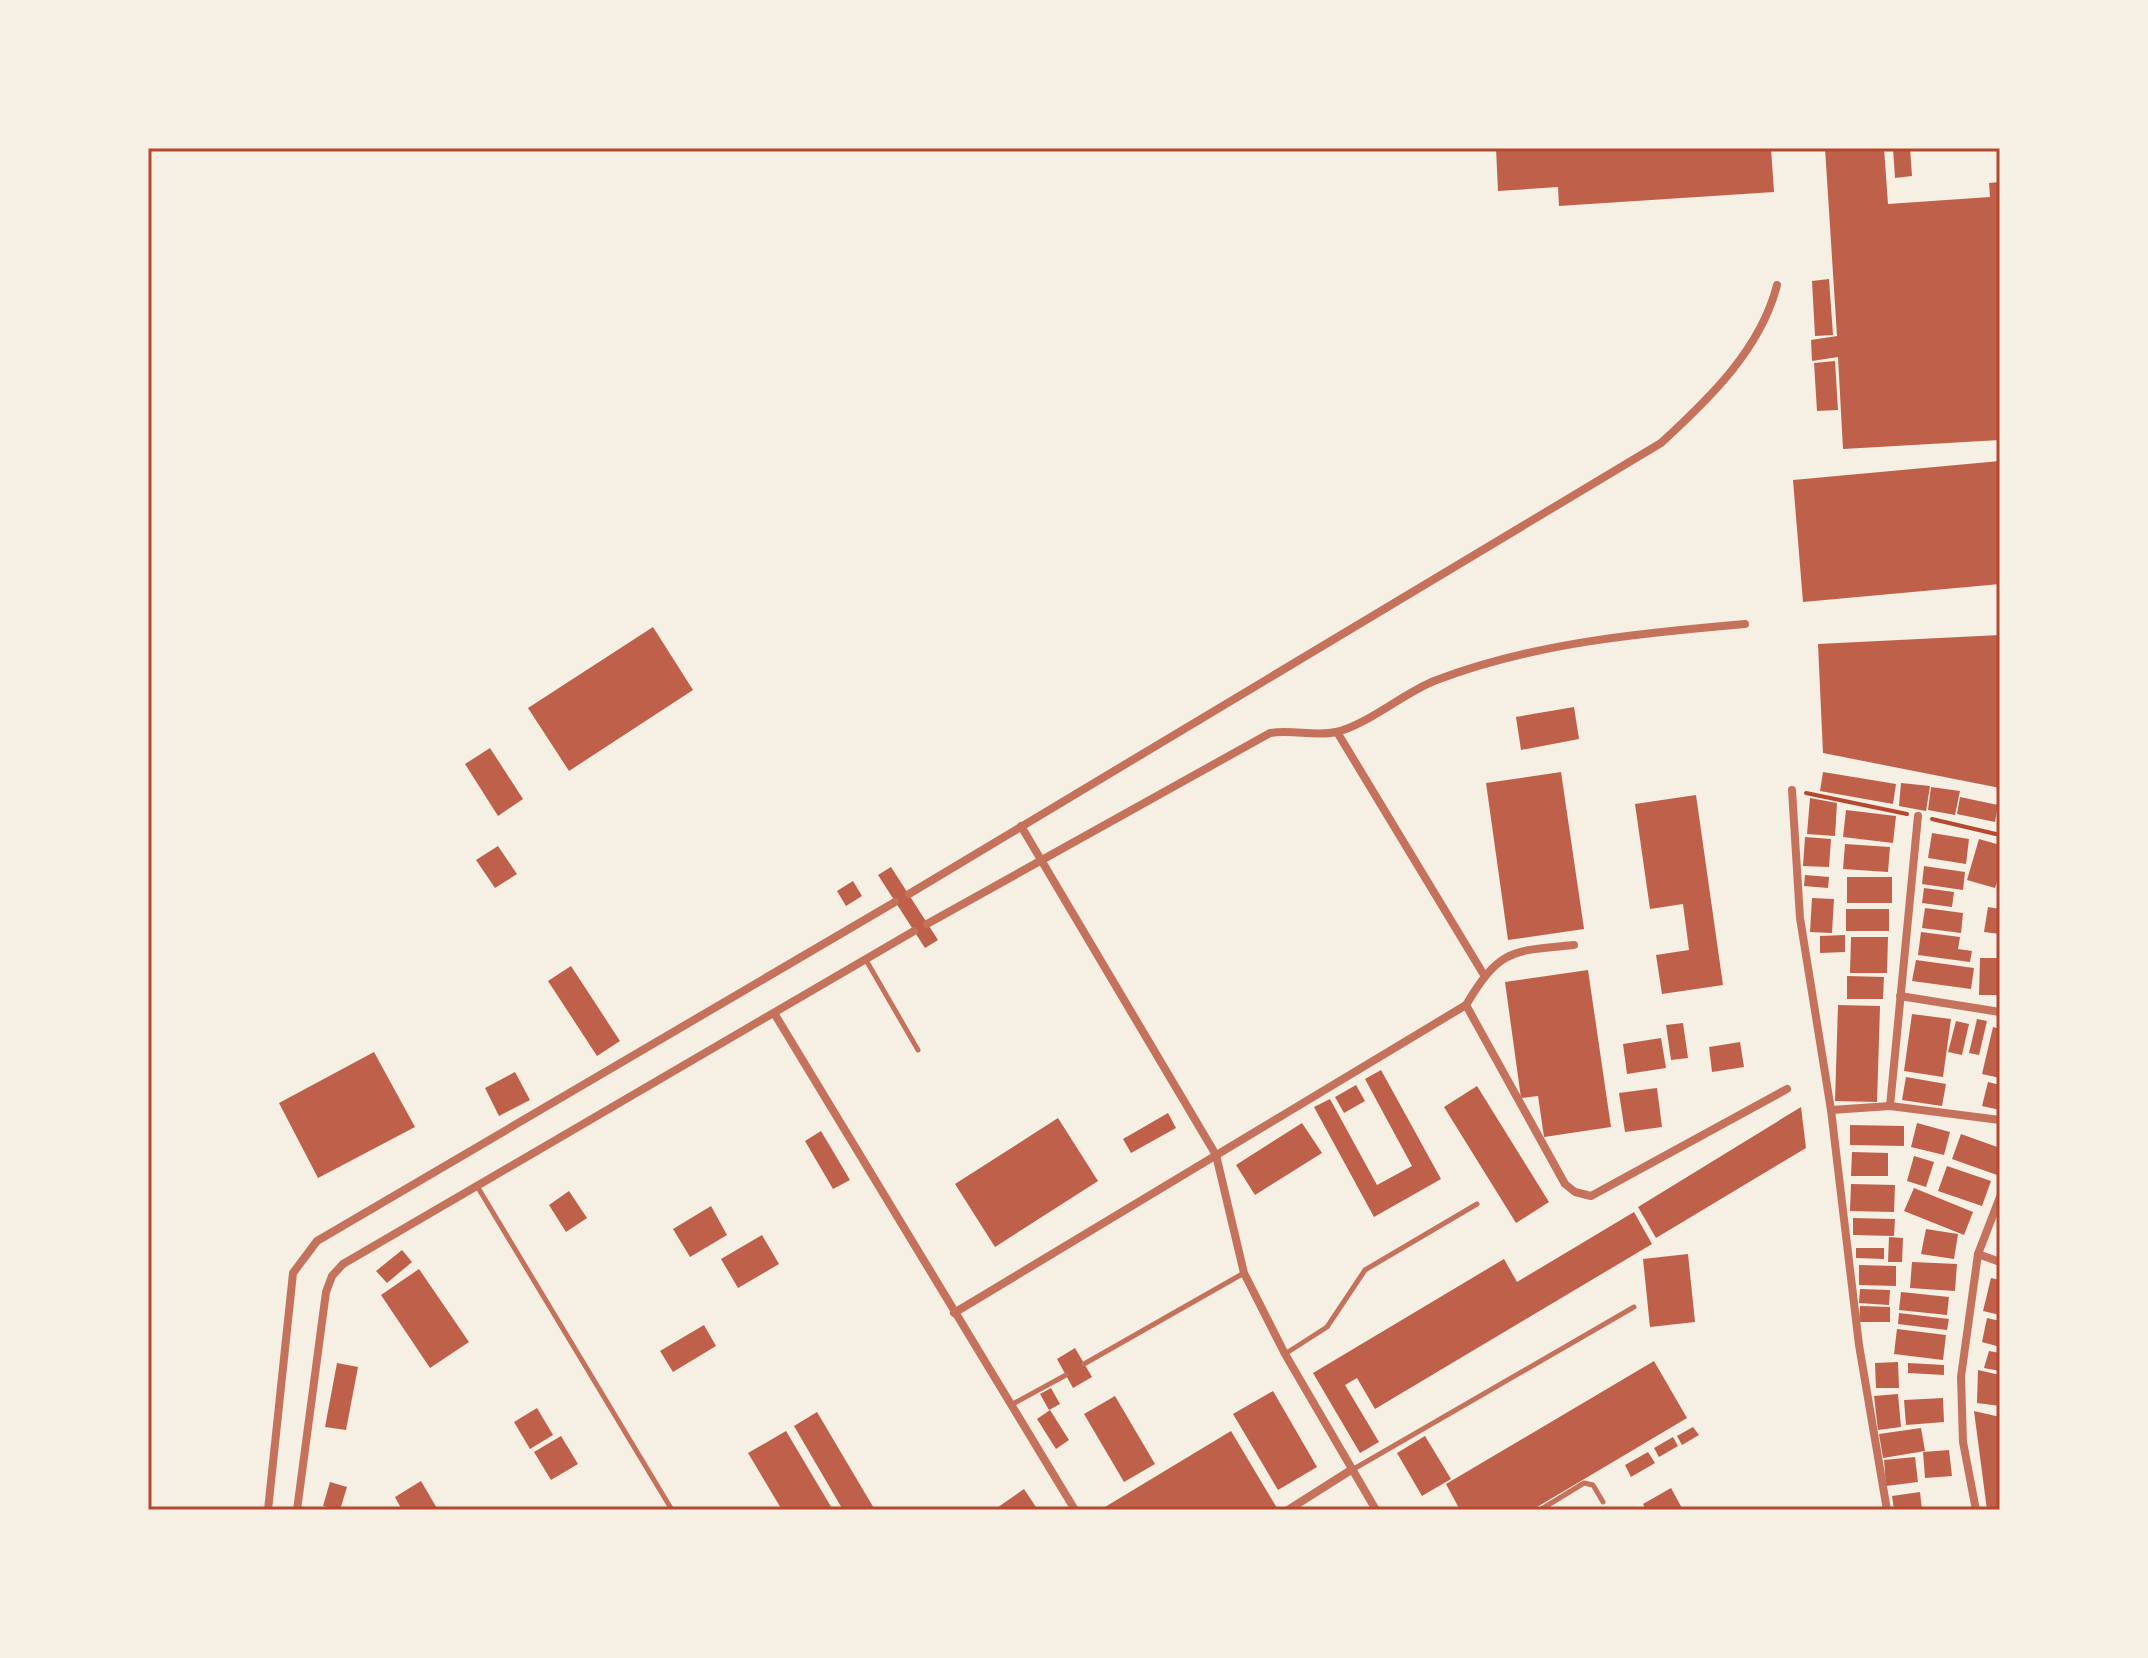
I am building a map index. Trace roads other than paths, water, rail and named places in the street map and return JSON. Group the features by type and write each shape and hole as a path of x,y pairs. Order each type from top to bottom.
{"street":[{"path":"909,894 1661,443 1710,398 1769,316 1777,285"},
{"path":"927,924 1040,858 1270,733 1290,729 1337,732 1433,681 1514,657 1631,634 1745,624"},
{"path":"1337,732 1484,975"},
{"path":"1792,790 1800,918 1831,1110 1859,1345 1887,1510"},
{"path":"1890,1106 1918,816"},
{"path":"1021,826 1216,1155 1244,1273 1285,1354 1376,1510"},
{"path":"268,1510 293,1273 303,1254 317,1241 895,902"},
{"path":"297,1510 326,1292 332,1276 343,1264 914,931"},
{"path":"954,1313 1466,1005 1484,975 1516,951 1574,945"},
{"path":"1900,996 2000,1012"},
{"path":"1466,1005 1565,1184 1575,1192 1591,1196 1787,1089"},
{"path":"774,1013 1075,1510"},
{"path":"1831,1110 1890,1106 2000,1120"},
{"path":"1976,1510 1963,1442 1961,1377 1978,1254 2000,1197"},
{"path":"1978,1254 2000,1262"},
{"path":"1288,1510 1351,1470"}],"lane":[{"path":"866,960 918,1050"},
{"path":"477,1186 672,1510"},
{"path":"1285,1354 1327,1327 1365,1270 1477,1204"},
{"path":"1084,1364 1244,1273"},
{"path":"1351,1470 1634,1307"},
{"path":"1011,1405 1066,1375"},
{"path":"1540,1510 1584,1483 1593,1485 1603,1502"}]}
